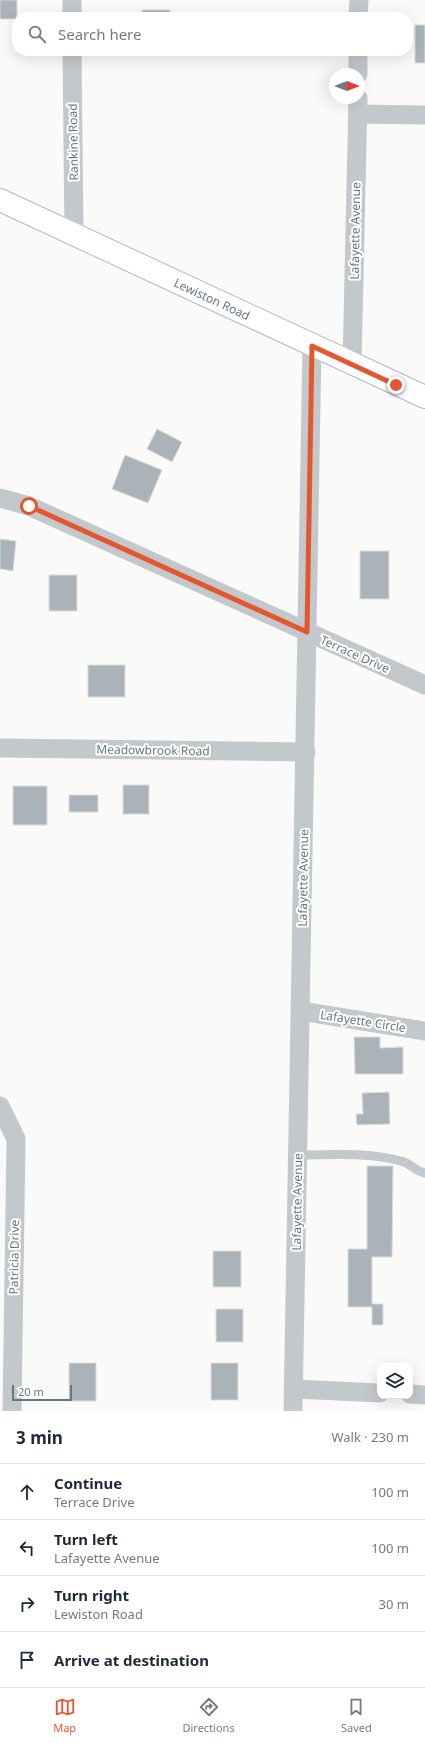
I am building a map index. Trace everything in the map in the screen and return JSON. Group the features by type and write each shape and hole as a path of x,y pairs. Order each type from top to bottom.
{"main road":[{"name":"Lewiston Road","path":"0,200 352,365 425,397"}],"street":[{"path":"72,0 72,12"},
{"path":"358,12 359,0"},
{"name":"Rankine Road","path":"72,56 74,234"},
{"path":"358,56 358,68"},
{"path":"358,106 425,115"},
{"name":"Lafayette Avenue","path":"352,365 358,106"},
{"name":"Lafayette Avenue","path":"293,1411 306,752 312,346"},
{"name":"Terrace Drive","path":"0,498 29,506 425,685"},
{"name":"Meadowbrook Road","path":"0,748 306,752"},
{"name":"Lafayette Circle","path":"301,1011 425,1031"},
{"name":"Patricia Drive","path":"0,1106 16,1139 12,1411"},
{"path":"294,1389 377,1393"},
{"path":"413,1394 425,1395"}],"lane":[{"path":"298,1156 374,1155 403,1161 418,1172 425,1173"}],"building":[{"path":"0,0 17,0 17,12 12,12 12,19 0,19"},
{"path":"142,10 170,10 170,12 142,12"},
{"path":"415,25 425,25 425,63 415,63"},
{"path":"157,429 182,442 172,462 147,449"},
{"path":"125,455 162,470 148,503 112,489"},
{"path":"0,539 16,541 13,571 0,569"},
{"path":"360,551 389,551 389,599 360,599"},
{"path":"49,575 77,575 77,611 49,611"},
{"path":"88,665 125,665 125,697 88,697"},
{"path":"123,785 149,785 149,814 123,814"},
{"path":"13,786 47,786 47,825 13,825"},
{"path":"69,795 98,795 98,812 69,812"},
{"path":"354,1037 380,1037 380,1048 403,1047 403,1074 355,1074"},
{"path":"389,1092 390,1124 357,1125 356,1114 363,1114 362,1093"},
{"path":"367,1166 393,1166 392,1257 372,1257 372,1304 383,1304 383,1325 372,1325 372,1307 348,1307 348,1249 367,1249"},
{"path":"213,1251 241,1251 241,1287 213,1287"},
{"path":"216,1309 243,1309 243,1342 216,1342"},
{"path":"69,1363 96,1363 96,1401 69,1401"},
{"path":"211,1363 238,1363 238,1400 211,1400"}],"route":[{"path":"29,506 307,632 312,346 396,385"}]}
